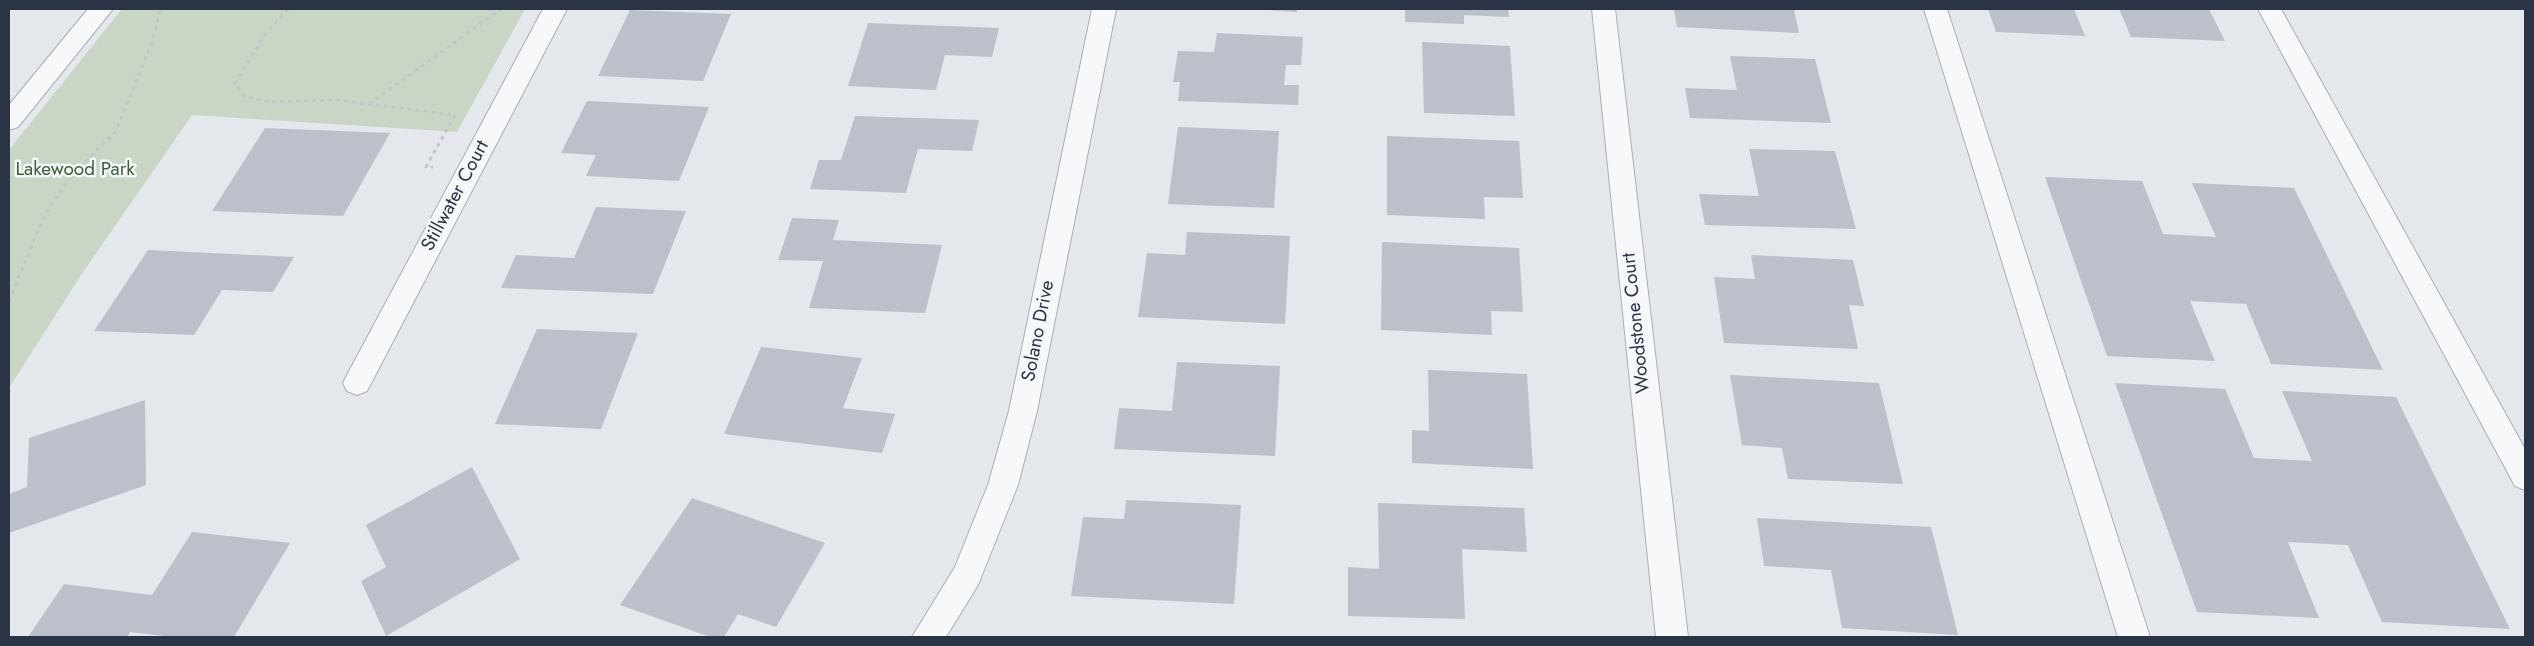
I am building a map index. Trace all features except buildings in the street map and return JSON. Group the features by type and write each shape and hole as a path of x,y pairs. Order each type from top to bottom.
{"street":[{"path":"9,121 101,9"},
{"name":"Stillwater Court","path":"357,382 555,9"},
{"name":"Solano Drive","path":"928,637 967,575 1003,485 1023,411 1104,9"},
{"name":"Woodstone Court","path":"1603,9 1672,637"},
{"path":"1934,9 2134,637"},
{"path":"2269,9 2525,477"}],"path":[{"path":"9,301 45,214 72,175 116,131 152,42 160,9"},
{"path":"288,9 267,32 235,83 244,96 269,102 336,100 455,115 426,167 471,168"},
{"path":"368,104 501,9"}],"green space":[{"name":"Lakewood Park","path":"122,9 525,9 457,132 192,115 81,275 9,388 9,150"}]}
